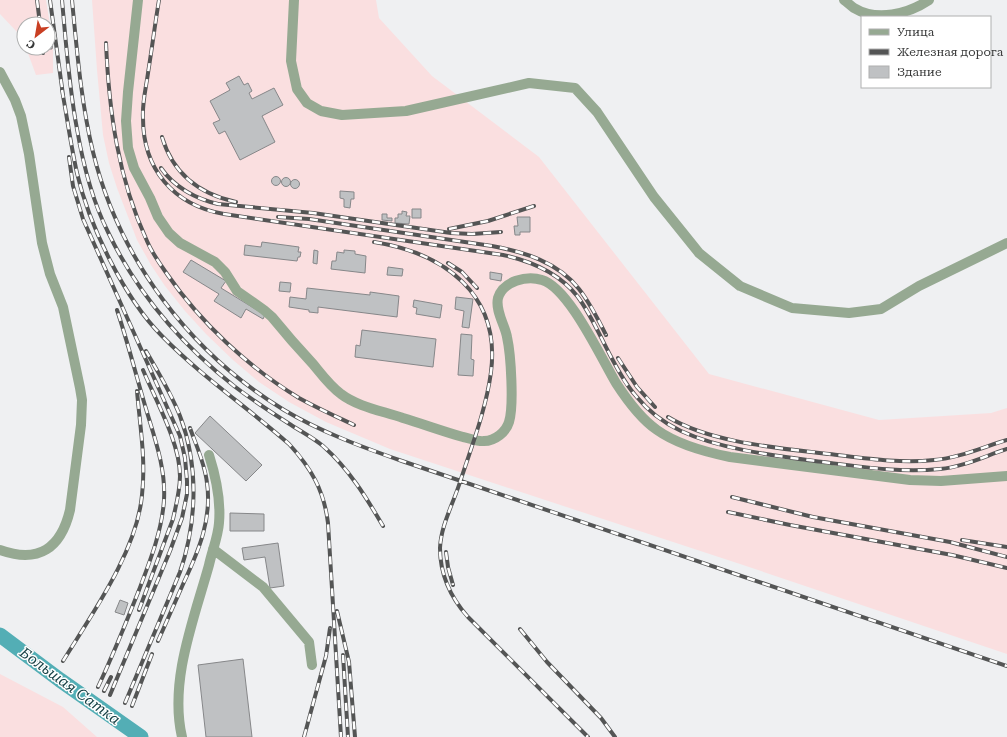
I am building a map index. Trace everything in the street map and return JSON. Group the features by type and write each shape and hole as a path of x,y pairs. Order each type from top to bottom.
{"lane":[{"path":"138,0 128,92 126,133 128,148 134,168 158,217 165,228 180,243 207,257 220,266 238,291 272,317 330,384 346,397 367,406 454,434 484,442 496,438 506,428 510,420 511,410 508,340 498,310 498,300 504,289 514,282 525,279 536,279 552,285 563,297 593,342 624,395 642,417 658,431 676,440 709,453 730,457 910,480 941,481 1007,476"},
{"path":"294,0 291,61 297,89 307,103 321,111 342,115 406,112 529,83 574,88 597,112 654,198 699,253 740,286 792,308 849,313 882,309 919,286 1007,243"},
{"path":"844,0 854,8 867,14 884,15 912,10 929,0"},
{"path":"0,72 15,100 20,116 29,154 42,243 50,274 63,307 80,388 82,414 70,510 67,522 60,537 46,550 33,555 17,555 0,550"},
{"path":"182,737 178,711 179,688 184,654 219,525 220,510 216,480 209,455"},
{"path":"213,549 263,587 309,642 312,665"}],"shaded area":[{"path":"0,0 46,0 49,16 16,16 16,31 0,14"},
{"path":"92,0 376,0 379,18 432,76 539,157 709,374 879,420 991,413 1007,408 1007,654 740,564 390,449 326,422 289,402 259,382 233,360 185,311 165,286 137,240 117,188 109,163 103,135"},
{"path":"29,56 53,56 53,73 36,75"},
{"path":"0,674 63,707 97,737 0,737"}],"building":[{"path":"239,76 244,85 248,83 252,91 249,93 252,99 274,88 283,105 262,116 275,142 240,160 225,131 219,134 213,123 220,120 210,101 230,90 226,83"},
{"path":"274,177 278,177 280,181 278,185 274,185 272,183 272,179"},
{"path":"284,178 288,178 290,182 288,186 284,186 282,184 282,180"},
{"path":"293,180 297,180 299,184 297,188 293,188 291,186 291,182"},
{"path":"340,191 354,192 354,199 351,199 350,208 344,207 344,199 340,198"},
{"path":"412,209 421,209 421,218 412,218"},
{"path":"402,211 407,212 406,216 410,216 409,224 395,223 395,218 398,218 398,214 402,214"},
{"path":"382,214 387,214 387,218 392,218 392,221 382,220"},
{"path":"517,217 530,217 530,232 520,232 520,235 515,235 514,226 518,226"},
{"path":"262,242 299,247 298,252 301,252 300,257 298,257 297,261 244,255 245,245 261,247"},
{"path":"314,250 318,251 317,264 313,263"},
{"path":"344,250 355,251 355,254 366,256 365,273 331,269 332,261 336,261 337,252 344,253"},
{"path":"191,260 226,281 221,288 265,315 263,319 246,309 241,318 214,301 219,294 183,272"},
{"path":"388,267 403,269 402,276 387,275"},
{"path":"490,272 502,274 501,281 490,279"},
{"path":"280,282 291,283 290,292 279,291"},
{"path":"307,288 370,295 370,292 399,296 397,317 318,307 318,313 289,307 290,297 306,299"},
{"path":"456,297 473,299 469,328 462,327 464,311 455,309"},
{"path":"414,300 442,305 440,318 416,314 417,308 413,307"},
{"path":"362,330 436,339 433,367 355,357 356,345 360,346"},
{"path":"461,334 472,335 471,359 474,360 473,376 458,375"},
{"path":"210,416 262,465 246,481 195,433"},
{"path":"230,513 264,514 264,531 230,531"},
{"path":"278,543 284,586 270,588 265,557 244,560 242,548"},
{"path":"120,600 128,603 124,615 115,612"},
{"path":"243,659 252,737 206,737 198,665"}],"waterway":[{"name":"Большая Сатка","path":"0,635 60,680 141,737"}],"railway":[{"path":"37,0 39,16"},
{"path":"50,0 63,95"},
{"path":"62,0 74,113 85,169 102,220 132,276 178,335 215,370 247,396 323,446 349,474 383,526"},
{"path":"72,0 85,114 93,152 105,191 121,229 140,266 163,300 189,332 218,361 250,387 298,418 327,432 372,450 1007,666"},
{"path":"159,0 144,101 144,136 148,153 164,182 176,193 190,202 206,209 224,214 503,255 534,265 554,275 578,297 591,318 622,377 646,407 675,428 697,438 732,448 750,451 896,470 949,468 1007,449"},
{"path":"106,43 107,69 113,119 122,169 137,217 156,258 180,292 195,310 210,327 244,358 280,386 299,398 354,425"},
{"path":"62,90 77,173 90,215 110,260 134,302 162,336 192,365 289,444 304,462 320,490 328,523 341,737"},
{"path":"162,137 173,162 180,172 189,180 210,194 236,202"},
{"path":"69,157 73,186 83,219 180,436 185,458 187,481 187,494 182,518 170,551 110,695"},
{"path":"161,168 172,181 186,191 202,199 218,204 313,213 451,233 472,234 501,232"},
{"path":"449,229 488,221 534,206"},
{"path":"278,217 309,219 492,246 528,255 551,265 571,280 587,300 606,335"},
{"path":"374,242 400,248 423,256 444,267 462,282 477,299 487,320 492,344 489,386 478,429 442,532 440,548 444,576 456,602 468,617 588,737"},
{"path":"448,263 462,272 477,288"},
{"path":"98,687 124,627 151,557 161,523 164,500 161,462 117,310"},
{"path":"125,703 180,572 190,534 194,494 190,454 180,416 173,399 146,351"},
{"path":"618,358 637,387 655,407"},
{"path":"139,610 173,519 180,482 179,463 172,436 143,370"},
{"path":"63,661 112,581 132,538 138,516 143,482 142,443 137,391"},
{"path":"668,417 685,426 725,439 767,447 895,461 943,459 962,455 1007,440"},
{"path":"158,641 195,558 203,534 208,509 206,476 190,428"},
{"path":"732,497 813,517 950,542 1007,557"},
{"path":"728,512 952,555 1007,568"},
{"path":"962,540 1007,547"},
{"path":"446,552 453,585"},
{"path":"337,611 349,662 355,737"},
{"path":"304,737 326,656 330,628"},
{"path":"520,629 547,662 601,718 615,737"},
{"path":"132,706 152,654"},
{"path":"343,655 348,737"},
{"path":"104,691 111,677"}]}
